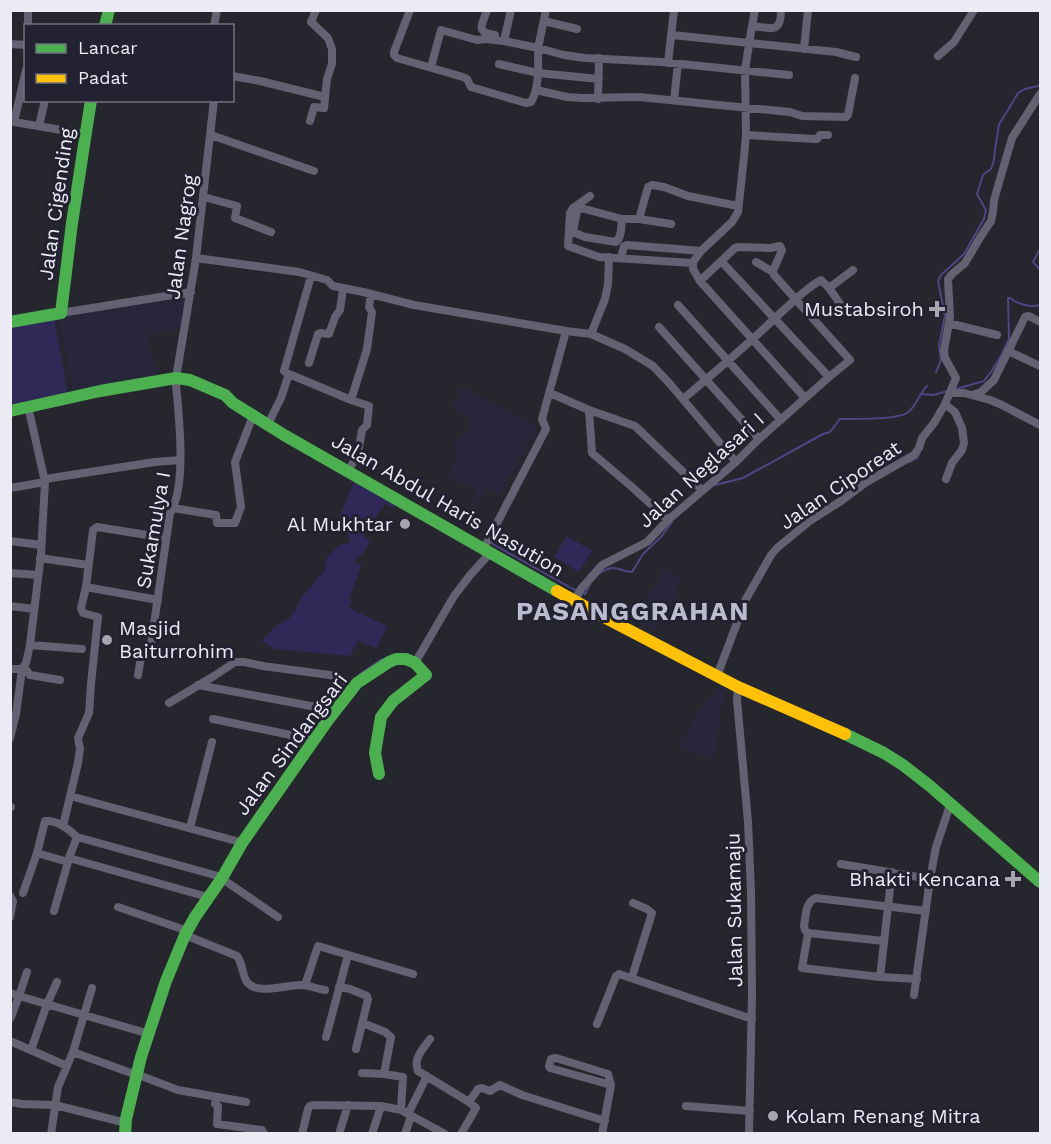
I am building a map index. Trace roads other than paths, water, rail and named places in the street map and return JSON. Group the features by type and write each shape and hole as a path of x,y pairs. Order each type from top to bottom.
{"main road":[{"name":"Jalan Cigending","path":"61,313 91,102"},
{"path":"10,322 61,313"},
{"name":"Jalan Abdul Haris Nasution","path":"10,419 176,382"},
{"name":"Jalan Abdul Haris Nasution","path":"10,411 100,392 176,382 233,404 488,550 578,594 679,651 717,676 876,749 903,765 1041,882"},
{"name":"Jalan Sindangsari","path":"125,1128 134,1073 145,1033 186,933 222,879 240,842 330,710 357,683 388,662 406,659 414,663"},
{"path":"379,774 375,753 381,717 405,690 425,677 425,674 414,663"}],"street":[{"path":"310,121 314,107 324,108 327,79 333,56 328,38 311,22 316,10"},
{"path":"410,10 394,55 397,58 465,78 471,87 526,103 533,100 536,90 538,48 546,10"},
{"path":"487,10 481,27 484,33 564,56 789,75"},
{"path":"505,39 511,10"},
{"path":"668,63 674,10"},
{"path":"754,10 746,70 746,135 735,219 701,251 693,263 695,273 700,280 805,398"},
{"path":"752,26 777,27 781,22 781,10"},
{"path":"804,49 808,10"},
{"path":"938,56 954,42 974,10"},
{"path":"544,21 577,29"},
{"path":"431,67 441,30 477,40 505,39"},
{"path":"672,35 836,52 856,57"},
{"path":"598,99 599,58"},
{"path":"499,64 538,73 598,79"},
{"path":"674,100 678,64"},
{"path":"234,76 325,97"},
{"path":"24,77 12,121 86,134"},
{"path":"536,90 567,97 598,99 639,97 790,112 802,116 846,117 855,78"},
{"path":"1041,94 1012,138 996,193 991,221 965,263 948,279 949,325 944,350 945,358 955,376 951,391 1002,405 1041,425"},
{"path":"39,126 45,102"},
{"name":"Jalan Nagrog","path":"176,382 196,258 214,102"},
{"path":"211,135 314,171"},
{"path":"746,135 815,140 820,135 828,135"},
{"path":"639,219 648,187 652,185 688,196 738,206"},
{"path":"590,196 573,208 570,213 568,246 595,256 693,263"},
{"path":"204,197 237,206 235,218 271,232"},
{"path":"622,219 620,235 616,242 585,237 573,232 577,211 581,208 622,219 639,219 671,225"},
{"path":"622,254 625,245 701,251"},
{"path":"700,280 731,251 739,247 780,246 782,248 773,272"},
{"path":"591,334 605,299 609,257"},
{"path":"196,258 299,272 327,280 333,286 343,289 414,305 591,334 625,349 653,366 736,462"},
{"path":"721,261 829,377"},
{"path":"756,262 773,272 796,298"},
{"path":"829,288 853,270"},
{"path":"311,276 284,371 369,406 367,425 362,430 358,454 348,471"},
{"path":"683,399 796,298 820,280 841,305"},
{"path":"309,363 318,334 329,334 340,310 343,289"},
{"path":"61,313 191,292"},
{"path":"351,400 367,349 372,312 369,307 370,294"},
{"name":"Jalan Neglasari I","path":"578,594 602,565 645,543 668,520 850,360 796,298"},
{"path":"678,304 781,420"},
{"path":"968,394 994,380 1025,317 1029,316 1041,322"},
{"path":"949,325 997,335"},
{"path":"659,327 759,439"},
{"path":"414,663 454,596 488,550 546,429 542,419 566,331"},
{"path":"1008,351 1041,366"},
{"path":"268,424 290,374"},
{"name":"Sukamulya I","path":"138,675 142,651 151,645 170,513 181,473 176,382"},
{"name":"Jalan Ciporeat","path":"717,676 746,599 771,555 821,512 841,501 865,483 914,456 922,438 934,423 951,391"},
{"path":"550,393 635,426 702,490"},
{"path":"945,404 955,412 962,428 964,443 946,479"},
{"path":"589,410 592,453 668,520"},
{"path":"10,738 15,721 23,668 30,645 41,545 45,480 30,415"},
{"path":"173,508 216,515 217,523 235,523 241,507 235,462 253,416"},
{"path":"10,488 45,480 180,460"},
{"path":"63,826 78,763 80,746 78,738 89,713 98,617 81,612 93,530 94,528 166,538"},
{"path":"10,541 41,545"},
{"path":"40,558 88,565"},
{"path":"10,573 38,575"},
{"path":"86,587 158,600"},
{"path":"10,606 34,609"},
{"path":"30,645 82,650"},
{"path":"169,703 235,662 338,676 341,680 330,710 198,685"},
{"path":"10,669 23,668 30,675 60,680"},
{"path":"214,676 214,689"},
{"name":"Jalan Sukamaju","path":"738,687 737,700 752,891 749,1134"},
{"path":"213,719 309,741"},
{"path":"190,828 212,742"},
{"name":"Jalan Sindangsari","path":"70,796 240,842"},
{"path":"914,995 936,847 950,805"},
{"path":"23,893 45,821 48,820 63,826 77,837 218,876 278,917"},
{"path":"54,911 77,837"},
{"path":"37,853 209,899"},
{"path":"841,864 930,879"},
{"path":"880,977 892,873"},
{"path":"10,896 13,901 10,917"},
{"path":"917,980 802,968 808,933 804,926 809,903 816,898 927,911"},
{"path":"632,977 652,913 633,903"},
{"path":"118,908 186,933 237,956 250,985 268,989 287,985 305,985 325,990"},
{"path":"808,933 884,941"},
{"path":"305,985 317,947 320,946 413,974"},
{"path":"326,1037 348,955"},
{"path":"11,1017 15,994 27,972"},
{"path":"597,1024 616,976 620,974 752,1020"},
{"path":"31,1050 57,982"},
{"path":"339,987 367,996 368,999 356,1049"},
{"path":"51,1134 59,1083 73,1052 92,988"},
{"path":"15,994 145,1033"},
{"path":"363,1023 391,1037 384,1074"},
{"path":"430,1039 416,1061 418,1071 476,1108 461,1134"},
{"path":"10,1041 67,1066"},
{"path":"73,1052 178,1090 246,1102"},
{"path":"602,1134 611,1085 608,1074 556,1058 551,1059 550,1067 611,1085"},
{"path":"362,1073 403,1077 405,1134"},
{"path":"406,1113 427,1076"},
{"path":"471,1103 478,1089 490,1091 500,1085 522,1095 605,1121"},
{"path":"216,1098 217,1124 262,1130 264,1134"},
{"path":"10,1102 55,1105 125,1128"},
{"path":"302,1134 308,1109 314,1105 381,1106 406,1113 442,1133"},
{"path":"339,1134 348,1105"},
{"path":"372,1134 381,1106"},
{"path":"686,1106 750,1111"}],"waterway":[{"path":"936,372 941,360 939,345 945,316 938,281 941,275 964,254 984,219 986,210 977,194 983,175 991,169 994,160 999,124 1018,93 1040,84"},
{"path":"1040,233 1040,249 1033,262 1040,270"},
{"path":"956,389 984,381 1001,356 1009,339 1008,298 1025,305 1040,305"},
{"path":"715,485 743,478 830,432 840,419 885,418 907,413 927,386"},
{"path":"921,394 933,395 948,391"},
{"path":"909,462 919,455"},
{"path":"600,573 613,568 632,572 643,554 661,537 672,522"},
{"path":"491,543 585,594 590,584"},
{"path":"360,674 382,659"}],"place":[{"name":"Mustabsiroh","path":"937,309"},
{"name":"Al Mukhtar","path":"405,524"},
{"name":"Masjid Baiturrohim","path":"107,640"},
{"name":"Bhakti Kencana","path":"1013,879"},
{"name":"Kolam Renang Mitra","path":"773,1116"}],"district":[{"name":"PASANGGRAHAN","path":"633,611"}]}
